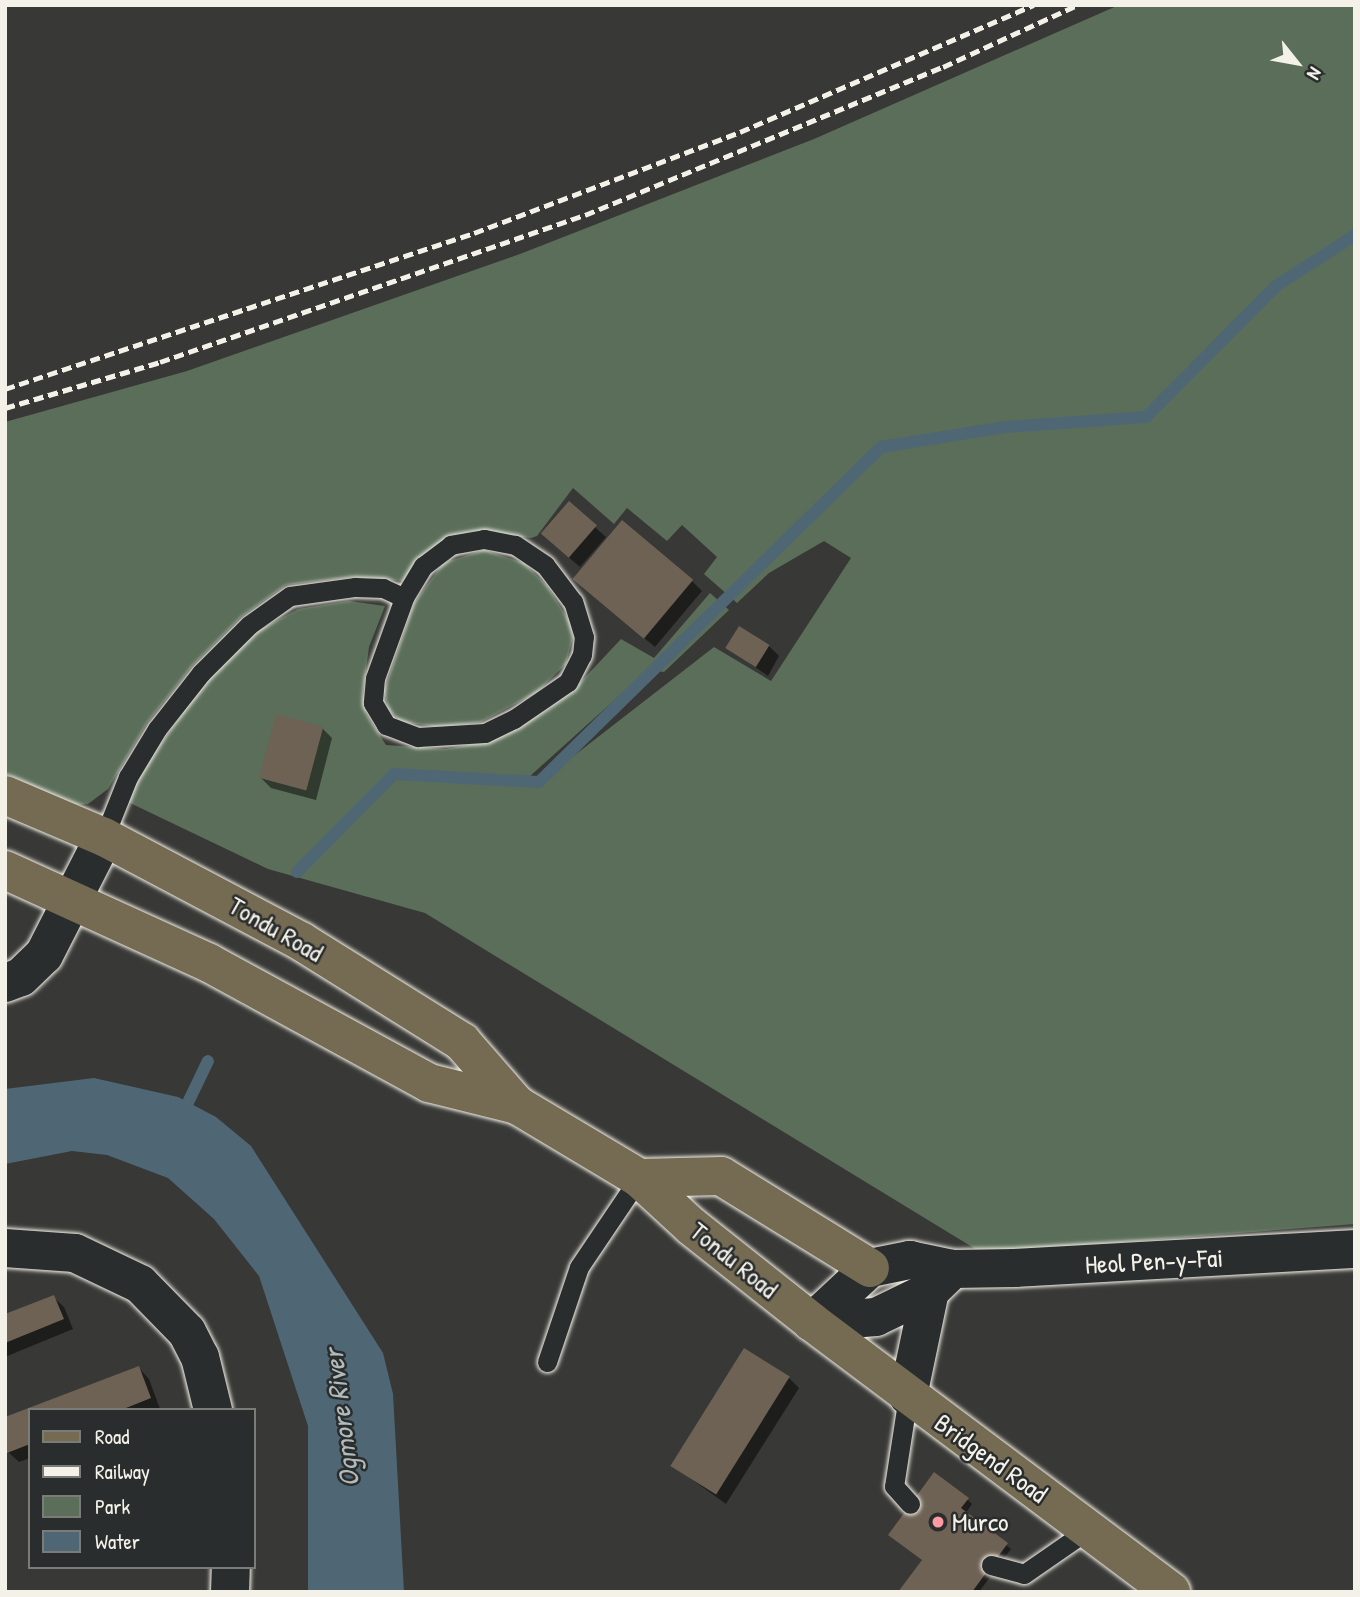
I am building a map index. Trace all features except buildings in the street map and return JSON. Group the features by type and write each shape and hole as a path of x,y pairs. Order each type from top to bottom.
{"main road":[{"name":"Tondu Road","path":"5,794 104,837 302,942 463,1042 517,1105"},
{"name":"Tondu Road","path":"5,870 73,898 209,963 429,1083 517,1105 639,1178 691,1226 812,1322"},
{"path":"639,1178 721,1176 870,1268"},
{"name":"Bridgend Road","path":"812,1322 1171,1592"}],"street":[{"path":"5,983 21,977 37,963 104,837"},
{"path":"5,1248 75,1253 140,1284 187,1332 200,1357 213,1408"},
{"name":"Heol Pen-y-Fai","path":"812,1322 876,1317 941,1280 1355,1249"},
{"name":"Heol Pen-y-Fai","path":"870,1268 910,1260 941,1280"},
{"path":"812,1322 870,1268"},
{"path":"908,1396 941,1280"},
{"path":"230,1592 231,1569"}],"lane":[{"path":"484,539 514,545 545,565 573,603 584,636 582,655 568,682 556,693 485,733 440,739 396,732 378,715 373,690 404,598 423,566 451,545 484,539"},
{"path":"104,837 128,776 157,729 201,673 249,625 290,596 355,587 383,588 404,598"},
{"path":"547,1362 579,1267 639,1178"},
{"path":"908,1396 894,1486 911,1504"},
{"path":"991,1565 1024,1574 1089,1529"}],"green space":[{"path":"1119,5 1355,5 1355,1224 982,1253 425,913 268,869 128,802 135,780 205,682 256,632 298,609 349,601 385,606 369,647 363,692 366,714 386,745 445,749 487,742 547,710 575,688 621,639 654,658 710,593 729,610 664,672 648,670 529,777 540,782 714,647 771,681 851,558 824,541 769,573 737,603 704,574 717,557 682,525 667,541 627,508 614,524 573,488 537,536 531,538 473,531 456,535 404,581 353,577 286,585 242,616 193,665 147,723 108,789 88,804 74,805 5,773 5,422 187,371 520,254 814,139"},
{"path":"484,550 524,563 547,586 570,622 573,637 566,664 536,693 481,722 440,727 401,722 388,709 384,691 414,603 443,563"}],"water":[{"name":"Ogmore River","path":"94,1078 178,1097 216,1117 251,1146 383,1353 393,1394 404,1592 308,1592 308,1426 259,1276 214,1219 168,1178 107,1155 72,1151 5,1164 5,1089"}],"waterway":[{"path":"297,872 394,774 539,782 881,447 1006,427 1146,417 1276,286 1355,235"},
{"path":"181,1117 208,1061"}],"railway":[{"path":"5,389 474,233 740,132 1034,5"},
{"path":"5,408 160,362 585,215 943,67 1077,5"}],"place":[{"name":"Murco","path":"938,1522"}]}
